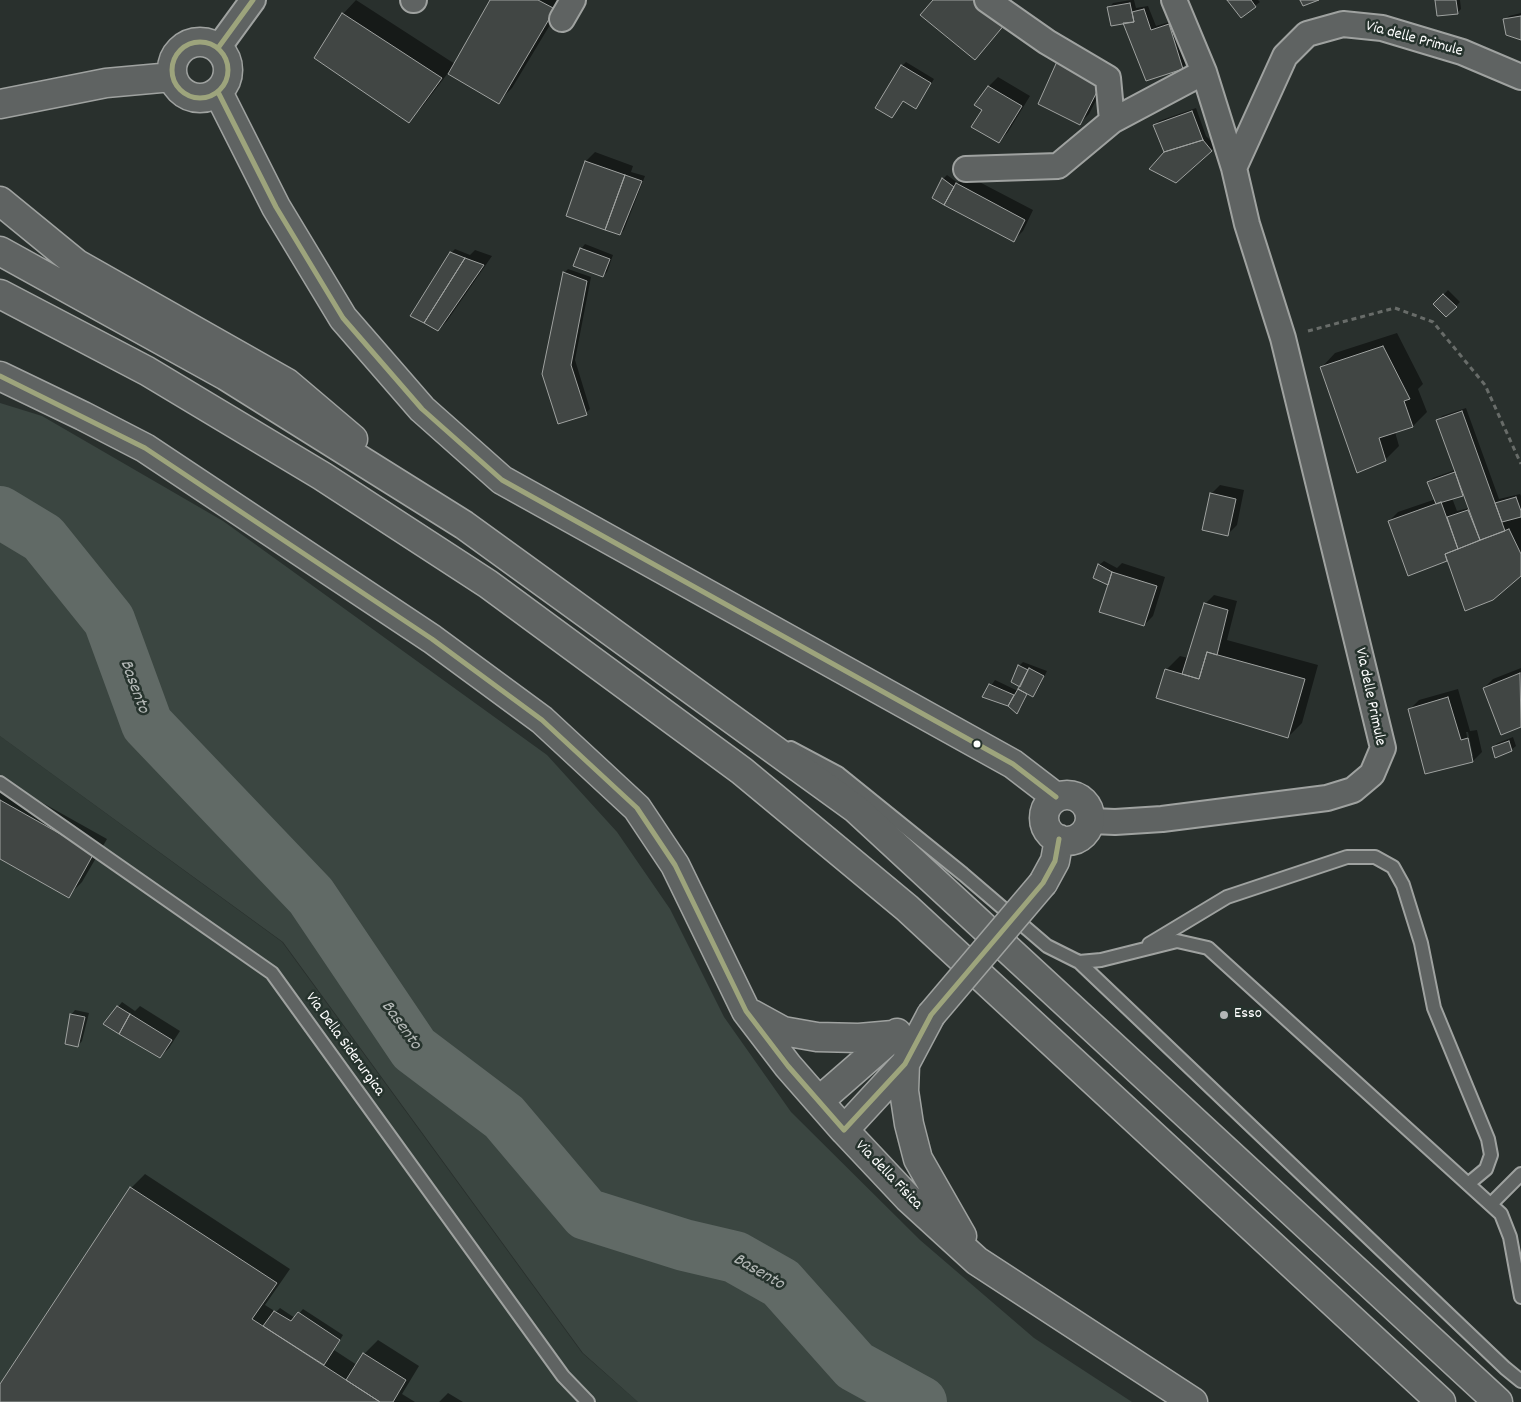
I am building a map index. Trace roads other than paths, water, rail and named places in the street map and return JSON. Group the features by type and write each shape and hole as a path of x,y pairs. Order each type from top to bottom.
{"main road":[{"path":"193,42 210,44 218,48 228,66 226,80 218,92 210,97 200,98 191,97 183,93 176,86 171,69 173,60 178,52 184,46 193,42"},
{"path":"0,104 106,83 172,77"},
{"path":"218,92 276,207 343,318 422,409 502,480 1013,764 1056,798"},
{"path":"0,201 77,264 287,383 425,500"},
{"path":"0,251 226,376 464,525 856,809 1498,1402"},
{"path":"0,294 147,370 322,476 488,584 742,771 908,908 1441,1402"},
{"name":"Via della Fisica","path":"0,376 145,448 432,639 542,720 637,808 675,865 746,1011 788,1066 844,1130 908,1198 976,1261 1193,1402"},
{"path":"1065,794 1076,796 1084,802 1090,811 1091,821 1087,831 1079,838 1069,841 1059,839 1050,834 1045,824 1044,814 1048,804 1065,794"},
{"path":"844,1130 905,1064 931,1015 1043,883 1055,861 1059,839"},
{"path":"746,1011 783,1031 817,1037 859,1038 893,1035"},
{"path":"819,1101 893,1035 931,1015"},
{"path":"905,1064 904,1090 909,1124 918,1159 976,1261"}],"street":[{"path":"218,48 253,0"},
{"path":"988,0 1047,42 1108,78 1112,121"},
{"name":"Via delle Primule","path":"1091,821 1115,822 1162,819 1327,798 1353,790 1372,774 1382,748 1283,338 1204,72 1174,0"},
{"name":"Via delle Primule","path":"1234,168 1285,56 1307,34 1343,24 1382,28 1462,52 1521,77"},
{"path":"966,169 1058,166 1112,121 1204,72"}],"lane":[{"path":"714,706 838,773 963,874 1047,946 1079,962 1505,1368 1521,1381"},
{"name":"Via Della Siderurgica","path":"0,783 272,973 563,1376 588,1402"},
{"path":"1135,952 1226,897 1286,876 1347,857 1375,857 1393,867 1403,885 1421,943 1434,1008 1488,1139 1491,1155 1486,1169 1468,1184"},
{"path":"1079,962 1101,960 1177,941 1208,948 1501,1214 1510,1237 1521,1297"},
{"path":"1490,1204 1521,1174"}],"waterway":[{"name":"Basento","path":"0,512 43,538 109,620 147,724 311,896 414,1049 504,1117 586,1214 684,1245 735,1257 781,1283 855,1366 921,1402"}],"place":[{"name":"Esso","path":"1224,1015"}]}
